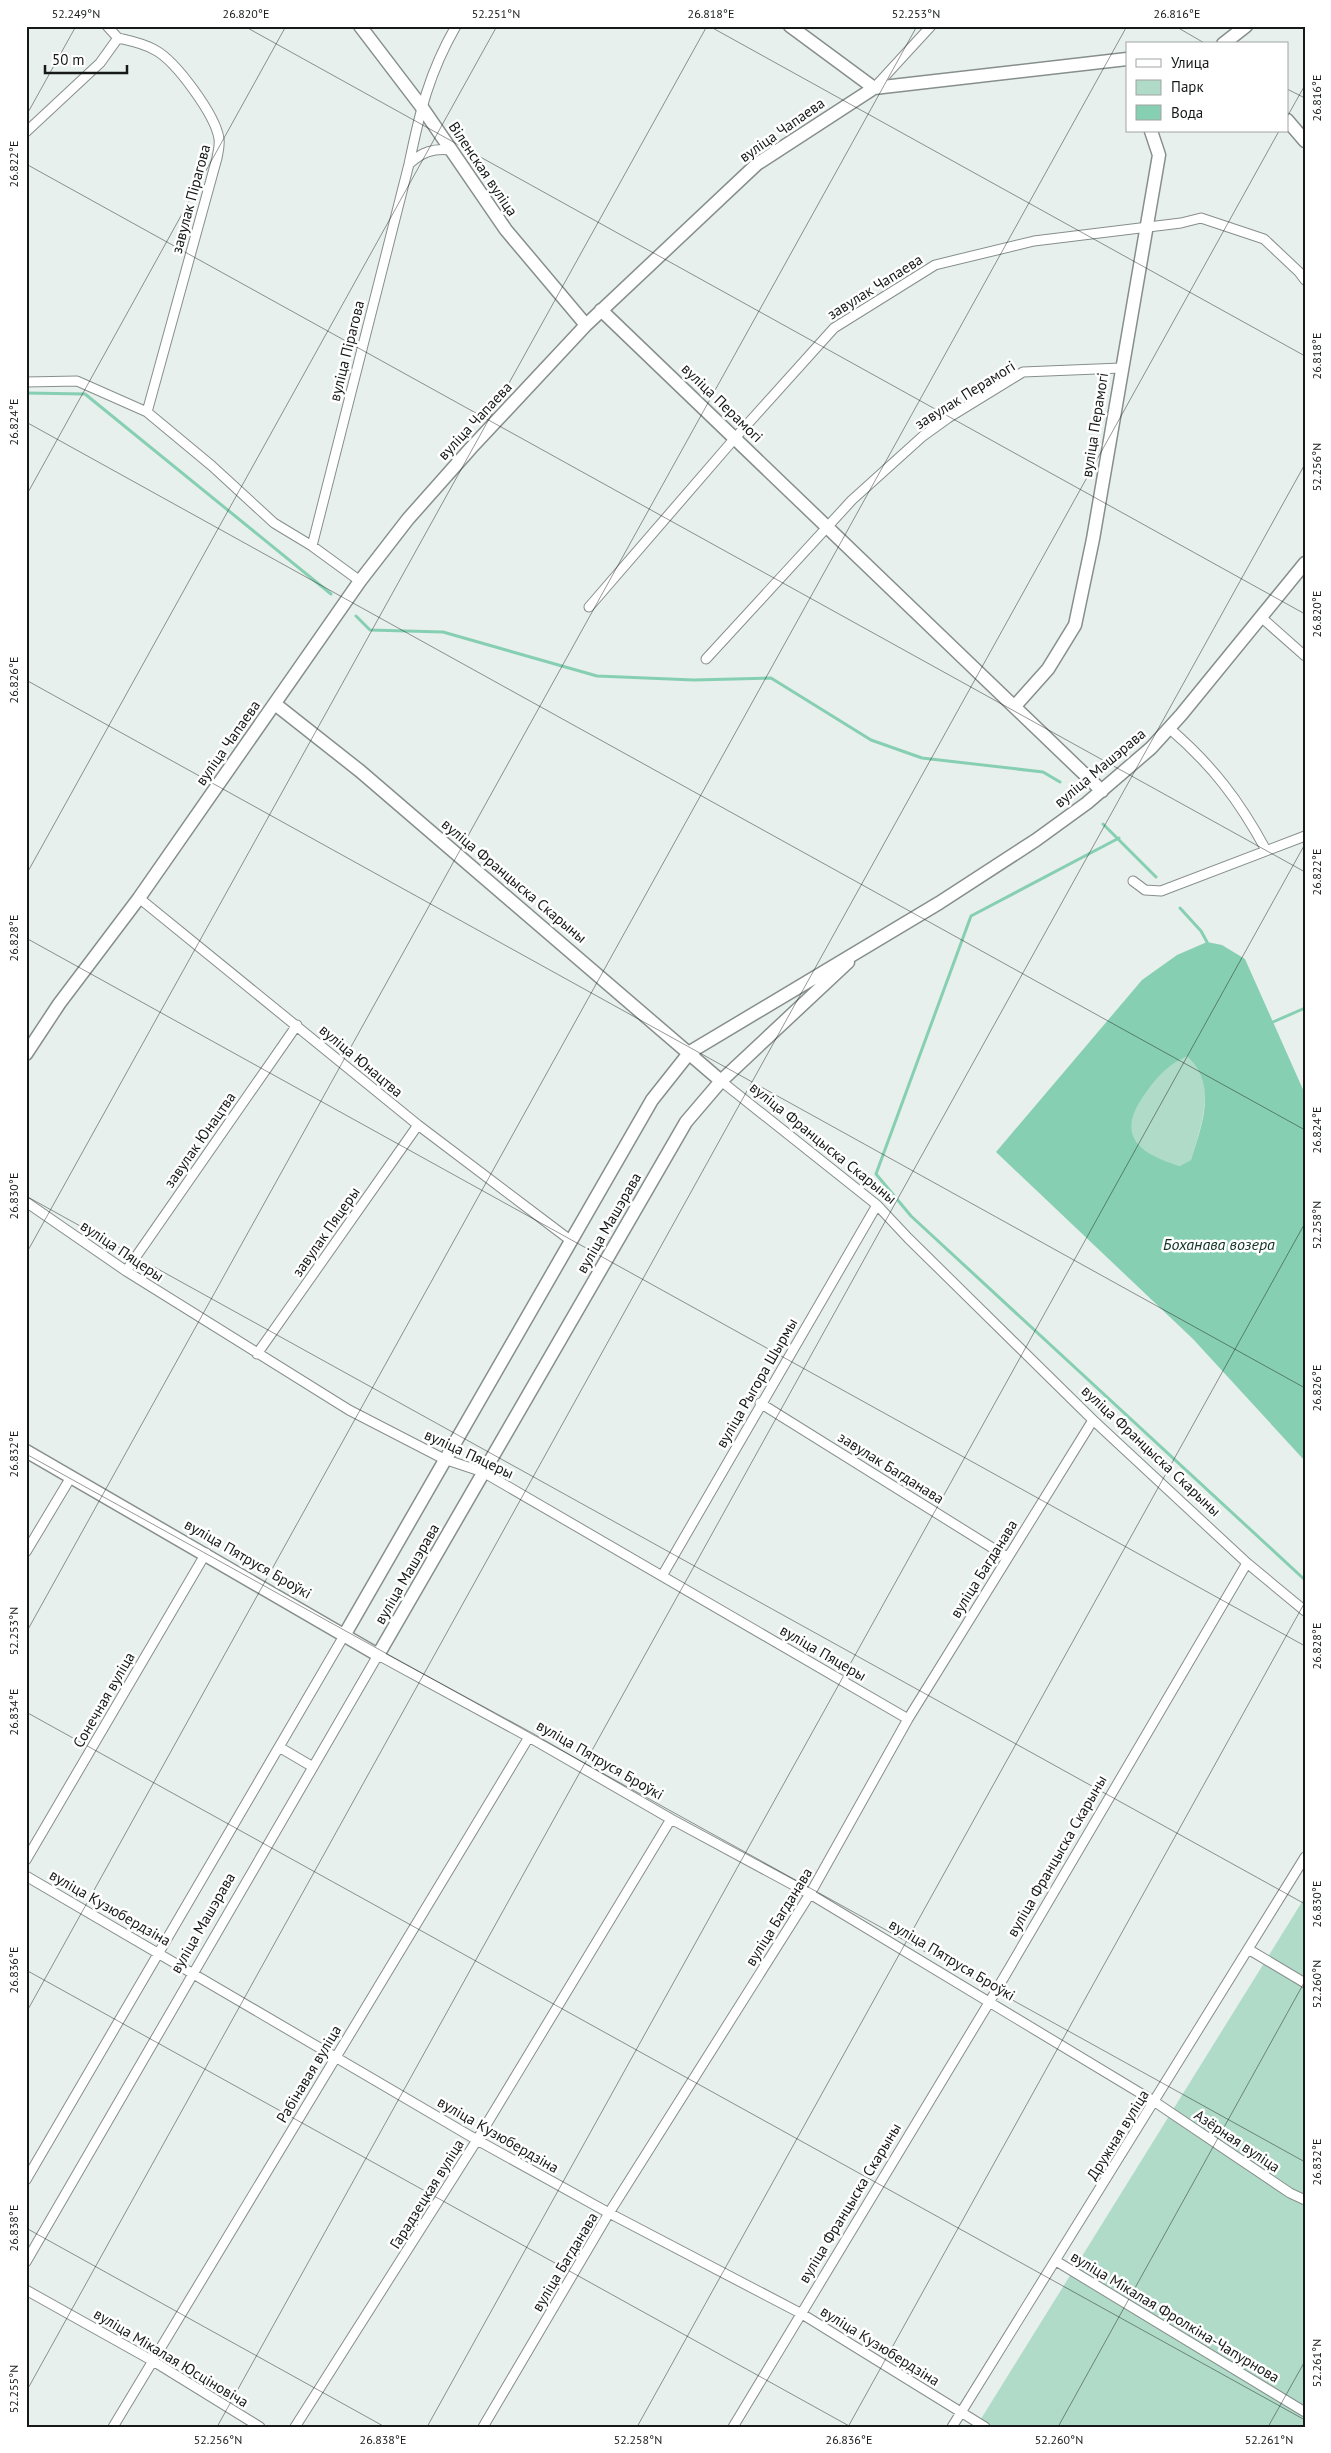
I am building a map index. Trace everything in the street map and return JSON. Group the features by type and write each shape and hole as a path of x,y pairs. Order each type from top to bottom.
{"street":[{"path":"26,132 100,63 118,38 107,26"},
{"name":"Віленская вуліца","path":"360,26 421,106 506,230 586,325"},
{"name":"вуліца Пірагова","path":"312,546 409,164 421,106 439,57 456,26"},
{"path":"790,26 874,88 931,26"},
{"path":"1226,42 1246,26"},
{"name":"завулак Пірагова","path":"118,38 142,44 168,60 208,110 215,123 220,141 215,168 147,412"},
{"name":"вуліца Чапаева","path":"26,1054 59,1004 139,898 360,581 408,520 446,476 586,325 757,164 874,88 1126,59"},
{"path":"1288,121 1305,141"},
{"name":"вуліца Перамогі","path":"1015,706 1048,669 1075,625 1093,539 1159,154 1151,132"},
{"path":"409,164 419,155 430,150 451,150"},
{"name":"завулак Чапаева","path":"589,607 735,438 834,328 935,265 1034,241 1145,228 1201,218 1264,239 1305,280"},
{"name":"вуліца Перамогі","path":"601,310 1102,791"},
{"name":"завулак Перамогі","path":"828,527 852,500 924,436 1023,372 1121,368"},
{"path":"26,382 77,381 147,412 212,466 274,524 312,546 360,581"},
{"path":"706,659 828,527"},
{"name":"вуліца Машэрава","path":"26,2180 345,1634 652,1100 690,1052 939,903 1036,840 1102,791 1170,728 1262,618 1305,563"},
{"path":"1262,618 1305,656"},
{"name":"вуліца Францыска Скарыны","path":"275,704 360,771 690,1052 721,1081 877,1205 908,1238 1093,1420 1247,1563 990,2002 732,2427"},
{"path":"1170,728 1199,754 1226,784 1248,816 1266,850"},
{"path":"1133,881 1145,890 1160,891 1305,836"},
{"name":"вуліца Юнацтва","path":"139,898 418,1125 570,1240"},
{"name":"вуліца Машэрава","path":"26,2262 686,1122 721,1081 868,944"},
{"name":"завулак Юнацтва","path":"126,1271 297,1025"},
{"name":"завулак Пяцеры","path":"257,1354 418,1125"},
{"name":"вуліца Пяцеры","path":"26,1202 126,1271 349,1410 444,1459 484,1472 908,1719"},
{"name":"вуліца Рыгора Шырмы","path":"662,1576 760,1403 877,1205"},
{"name":"завулак Багданава","path":"760,1403 1007,1557"},
{"name":"вуліца Багданава","path":"483,2427 609,2213 810,1894 908,1719 1093,1420"},
{"name":"вуліца Пятруся Броўкі","path":"26,1451 206,1553 378,1654 529,1737 671,1819 810,1894 1155,2102"},
{"path":"26,1552 71,1477"},
{"name":"Сонечная вуліца","path":"26,1860 206,1553"},
{"path":"1247,1563 1305,1611"},
{"name":"Рабінавая вуліца","path":"113,2427 529,1737"},
{"path":"279,1747 313,1767"},
{"name":"Гарадзецкая вуліца","path":"295,2427 477,2140 671,1819"},
{"name":"Дружная вуліца","path":"952,2427 1304,1860"},
{"name":"вуліца Кузюбердзіна","path":"26,1876 159,1952 477,2140 609,2213 802,2314 986,2427"},
{"path":"1248,1949 1305,1983"},
{"name":"Азёрная вуліца","path":"1155,2102 1290,2192 1305,2200"},
{"name":"вуліца Мікалая Фролкіна-Чапурнова","path":"1056,2261 1305,2412"},
{"name":"вуліца Мікалая Юсціновіча","path":"26,2290 153,2360 260,2427"}],"green space":[{"path":"1187,1055 1196,1064 1203,1077 1205,1100 1204,1113 1191,1160 1181,1166 1161,1160 1143,1150 1134,1140 1131,1131 1131,1121 1139,1100 1152,1081 1167,1067"},
{"path":"1305,1897 1305,2427 976,2427"}],"water":[{"name":"Боханава возера","path":"1207,942 1222,945 1245,959 1305,1094 1305,1461 1193,1339 996,1152 1142,980 1177,955","holes":["1187,1056 1197,1067 1205,1092 1203,1119 1191,1160 1180,1166 1164,1161 1141,1148 1132,1130 1132,1119 1137,1106 1147,1091 1170,1066"]}],"waterway":[{"path":"26,393 85,394 331,594"},
{"path":"356,616 370,630 443,632 597,676 694,680 771,678 871,740 922,758 1043,772 1060,782"},
{"path":"1103,824 1156,877"},
{"path":"1119,838 971,916 876,1174 911,1216 1305,1580"},
{"path":"1180,908 1201,931 1207,942"},
{"path":"1273,1022 1305,1008"}]}
